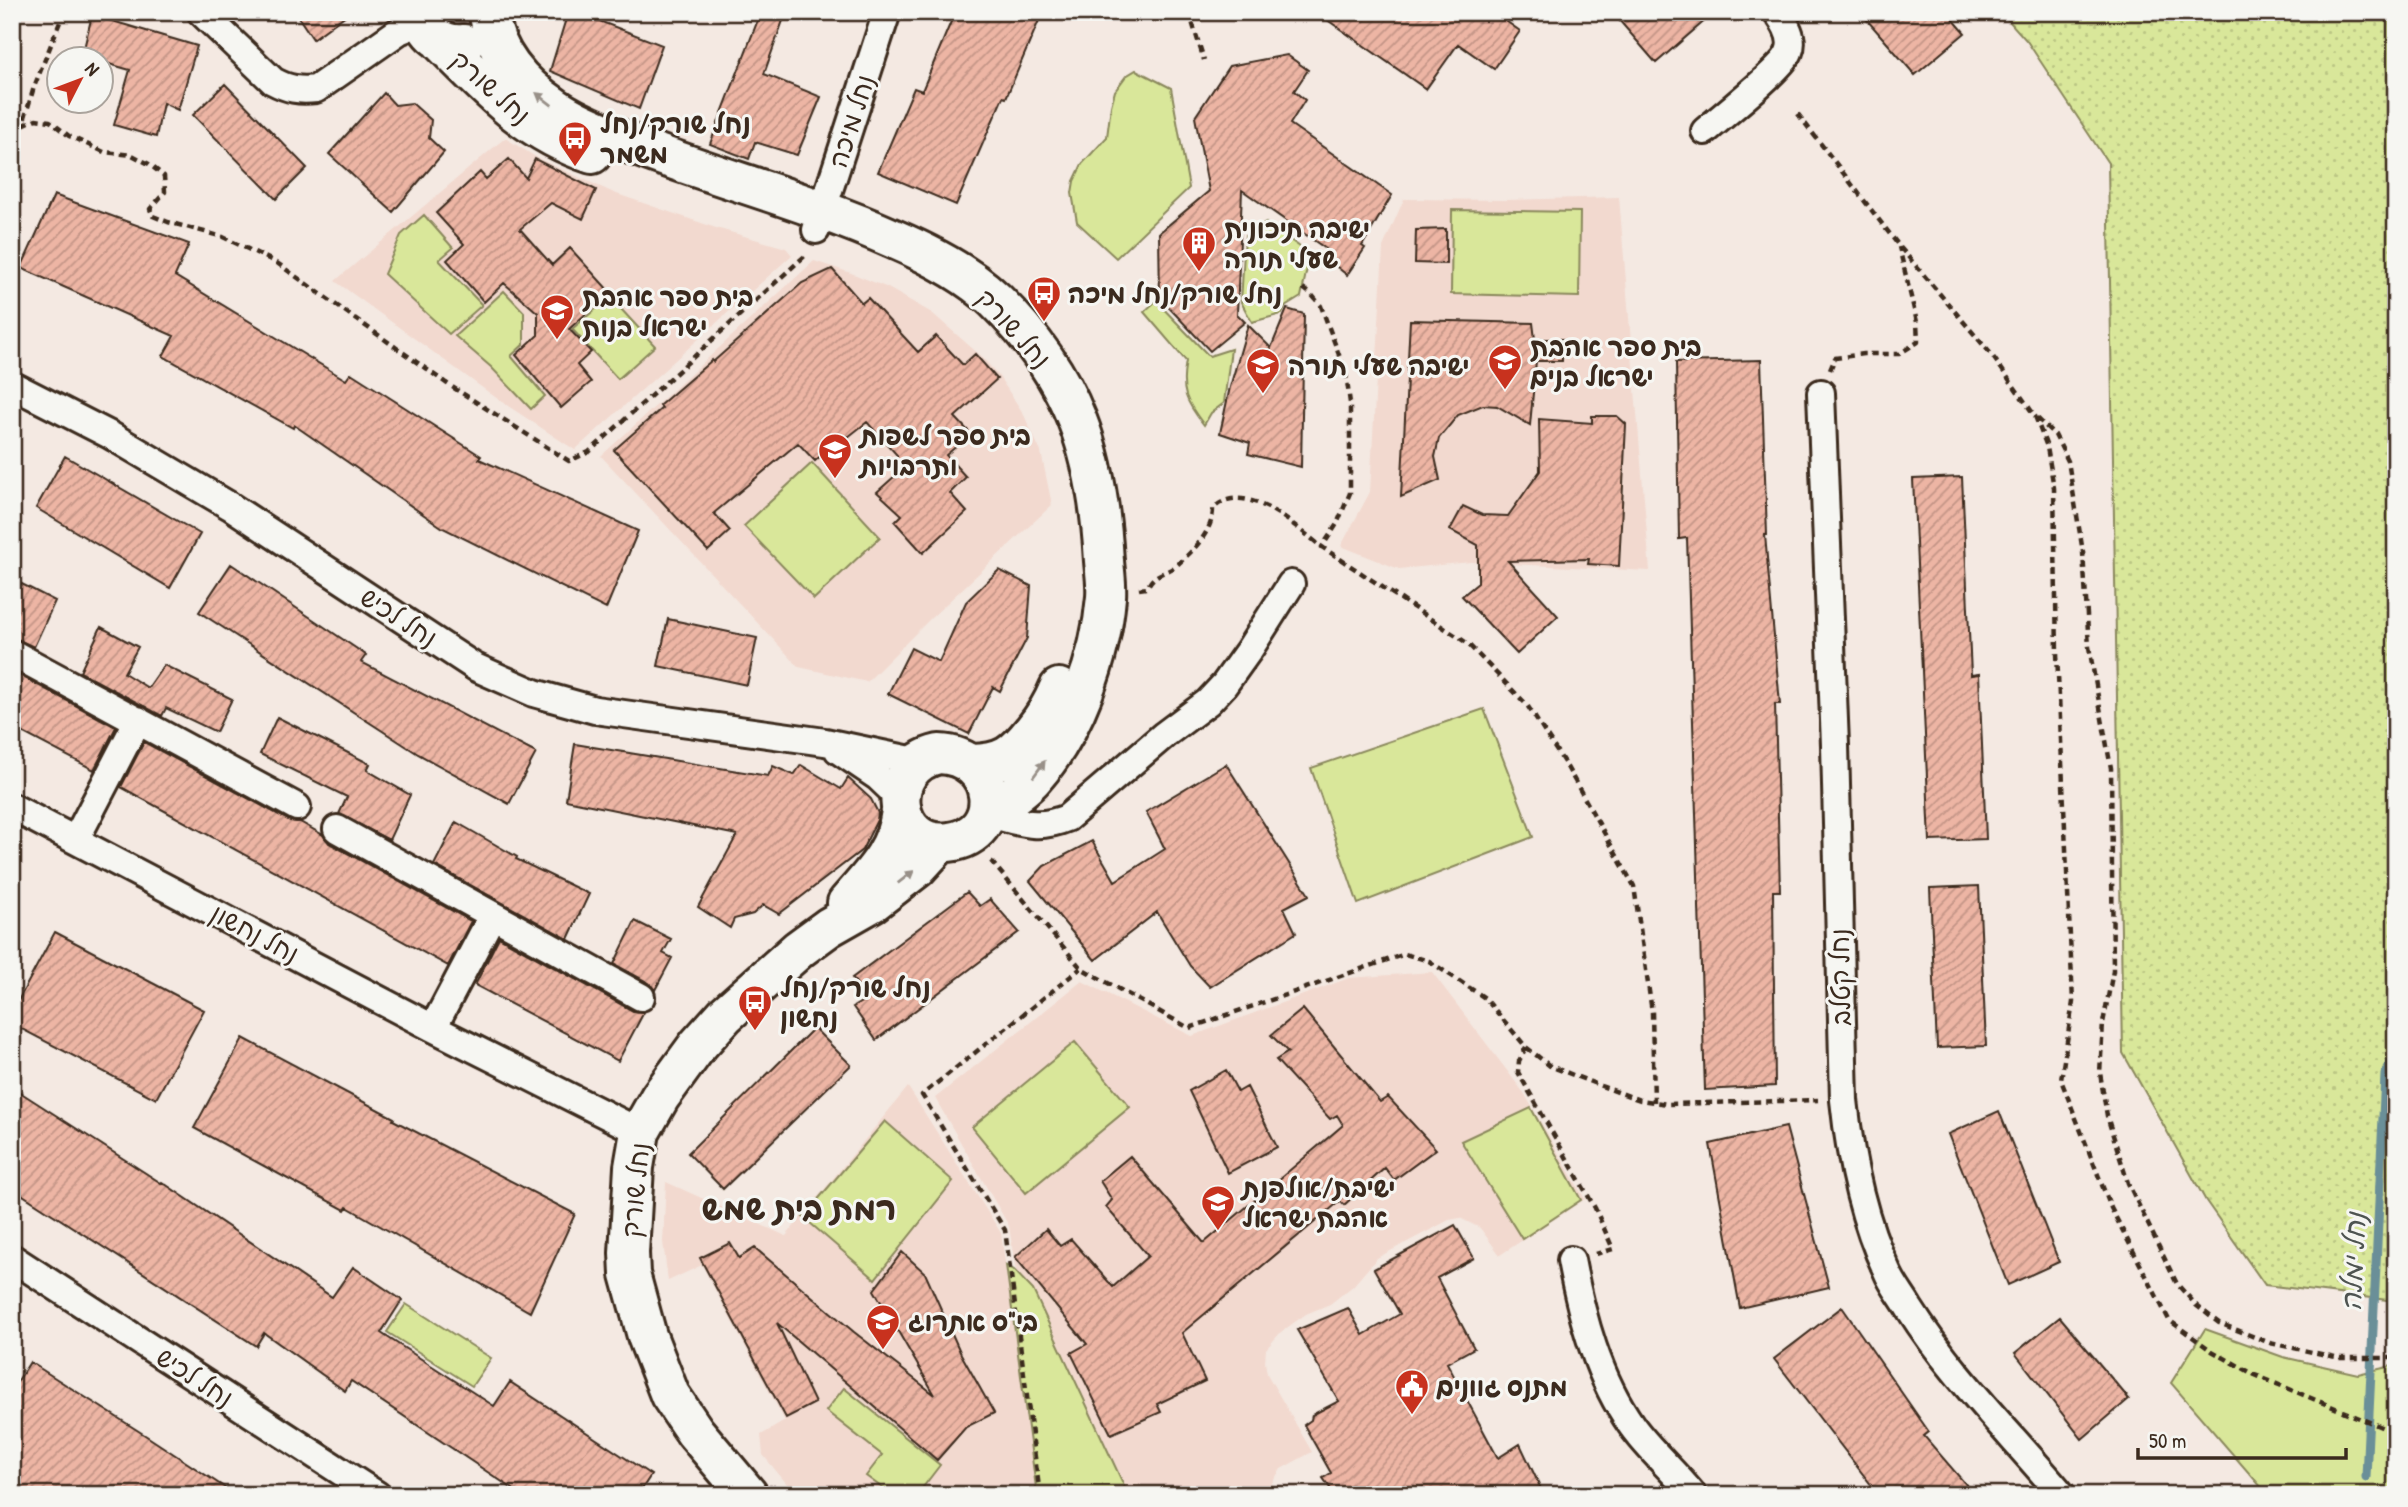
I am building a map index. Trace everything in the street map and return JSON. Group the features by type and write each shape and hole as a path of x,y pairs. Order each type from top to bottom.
{"street":[{"path":"201,12 272,81 287,89 300,91 316,89 398,31 426,20 457,45 474,40 484,30 489,14"},
{"name":"נחל מיכה","path":"815,231 887,12"},
{"path":"1705,131 1775,69 1789,53 1791,42 1788,30 1777,12"},
{"name":"נחל שורק","path":"489,14 492,35 502,56 529,88 556,109 585,125 658,154 815,231 914,247 955,269 993,298 1018,324 1058,376 1074,408 1091,462 1098,496 1106,590 1100,639 1083,694 1069,723 1034,778 873,902 799,949 725,1015 698,1045 660,1097 640,1132 634,1167 629,1253 630,1274 647,1336 670,1395 695,1432 747,1495"},
{"name":"נחל שורק","path":"426,20 498,99 542,132 577,149 815,231 915,272 976,317 1007,347 1038,391 1054,420 1081,501 1088,551 1084,592 1068,665 1046,717 1021,747 1007,757 991,763 972,764"},
{"name":"נחל לכיש","path":"12,385 110,435 230,506 475,667 534,693 595,710 825,742 920,761"},
{"name":"נחל קטלב","path":"1821,393 1835,746 1844,1100 1852,1155 1861,1196 1887,1273 1919,1324 1958,1375 2062,1495"},
{"path":"966,831 987,789 982,777 972,764 950,755 939,754 920,761 904,779 900,804 915,832 923,838 966,831 1051,824 1067,818 1164,735 1208,702 1250,650 1291,584"},
{"path":"12,653 297,807"},
{"path":"76,839 138,720"},
{"name":"נחל לכיש","path":"825,742 878,777 900,804"},
{"name":"נחל שורק","path":"829,928 892,846 899,828 900,804"},
{"name":"נחל נחשון","path":"12,807 433,1028 640,1132"},
{"path":"337,829 641,997"},
{"path":"433,1028 492,916"},
{"name":"נחל לכיש","path":"12,1258 377,1495"},
{"path":"1571,1260 1582,1317 1609,1386 1632,1426 1693,1495"}],"path":[{"path":"12,132 20,134 34,87 64,12"},
{"path":"1189,12 1204,60"},
{"path":"1798,114 1899,246 1991,354 2035,416 2055,435 2068,461 2082,552 2089,647 2111,768 2113,971 2104,1023 2100,1073 2108,1116 2128,1183 2177,1284 2197,1306 2219,1323 2270,1343 2340,1358 2396,1358"},
{"path":"23,125 36,119 50,121 69,136 90,146 104,152 132,155 149,164 164,176 165,192 150,209 153,216 223,237 277,263 446,383 569,461 589,452 815,231"},
{"path":"1821,393 1835,358 1863,354 1899,354 1918,342 1917,322 1899,246"},
{"path":"1303,288 1321,306 1346,374 1350,403 1350,493 1337,524 1322,547"},
{"path":"2035,416 2047,447 2054,488 2056,653 2073,1002 2061,1080 2111,1208 2169,1320 2212,1351 2255,1375 2396,1433"},
{"path":"1106,590 1147,588 1152,578 1176,566 1207,533 1212,524 1213,509 1231,499 1248,500 1269,508 1322,547 1467,643 1527,705 1567,766 1634,886 1652,1012 1654,1102"},
{"path":"966,831 1081,968 1189,1028 1405,954 1429,961 1485,998 1526,1047 1550,1066 1640,1100 1668,1104 1844,1100"},
{"path":"1040,1495 1005,1230 922,1095 1081,968"},
{"path":"1526,1047 1519,1060 1518,1072 1595,1208 1613,1249 1571,1260"}],"shaded area":[{"name":"בית ספר אהבת ישראל בנות","path":"505,138 539,159 614,193 716,228 786,248 792,255 575,450 502,402 335,281"},
{"name":"בית ספר אהבת ישראל בנים","path":"1619,197 1650,571 1471,562 1399,569 1341,546 1370,492 1383,247 1404,199"},
{"name":"בית ספר לשפות ותרבויות","path":"814,261 888,288 932,313 981,356 998,375 1023,413 1041,452 1052,505 867,682 799,667 601,456"},
{"name":"ישיבת/אולפנת אהבת ישראל","path":"1432,972 1524,1093 1585,1199 1500,1255 1480,1228 1460,1218 1449,1220 1377,1258 1353,1286 1330,1304 1306,1314 1281,1332 1266,1349 1267,1374 1312,1452 1281,1469 1264,1495 1128,1493 1034,1293 1016,1271 1009,1226 935,1098 1082,981 1192,1036 1349,978"},
{"name":"בי\"ס אתרוג","path":"908,1087 1001,1233 1037,1495 796,1495 763,1455 761,1435 785,1421 702,1265 668,1281 663,1242 666,1182 786,1236"}],"green space":[{"path":"2001,12 2396,12 2396,1301 2265,1285 2206,1201 2123,1053 2108,163 2027,41"},
{"path":"1136,70 1171,88 1189,188 1116,258 1077,222 1072,193 1082,164 1107,137 1115,91 1126,76"},
{"path":"1452,210 1580,212 1579,297 1451,294"},
{"path":"424,215 453,248 439,260 482,305 449,334 384,274 401,235"},
{"path":"1266,223 1310,254 1301,297 1285,307 1282,314 1252,322 1241,302 1245,236"},
{"path":"504,291 524,312 524,344 511,356 545,396 531,409 491,367 455,336"},
{"path":"610,297 655,346 618,379 572,329"},
{"path":"1156,301 1209,356 1231,349 1224,403 1211,413 1204,425 1186,396 1186,361 1144,312"},
{"path":"812,463 880,537 814,599 744,526"},
{"path":"1484,709 1533,837 1358,904 1311,768"},
{"path":"1075,1042 1130,1107 1026,1193 972,1127"},
{"path":"1531,1108 1581,1200 1522,1239 1461,1141"},
{"path":"885,1121 953,1181 875,1279 803,1217"},
{"path":"1006,1265 1033,1290 1127,1492 1133,1495 1037,1495"},
{"path":"406,1304 491,1358 472,1386 387,1332"},
{"path":"2205,1329 2283,1357 2358,1374 2396,1365 2396,1495 2268,1495 2171,1383"},
{"path":"844,1388 940,1465 917,1495 892,1495 866,1476 882,1455 826,1411"}],"building":[{"path":"295,12 350,12 313,39"},
{"path":"568,12 576,12 662,45 639,109 550,71"},
{"path":"761,12 786,12 764,74 821,97 797,155 755,142 749,159 710,144"},
{"path":"955,12 1026,12 1040,18 956,205 878,172 914,88 922,91"},
{"path":"1316,12 1493,12 1520,31 1494,69 1458,44 1426,89"},
{"path":"1612,12 1715,12 1656,63"},
{"path":"1860,12 1947,12 1965,33 1915,75"},
{"path":"92,15 197,46 178,110 163,103 156,137 114,125 130,70 116,66 116,46 85,46"},
{"name":"ישיבה תיכונית שעלי תורה","path":"1287,55 1308,70 1294,91 1305,100 1290,124 1392,195 1362,246 1365,248 1347,275 1322,255 1326,249 1242,190 1237,314 1245,322 1210,351 1160,298 1159,233 1209,191 1195,117 1229,66"},
{"path":"225,84 307,168 276,199 193,115"},
{"path":"384,93 395,105 412,103 431,120 429,138 444,152 393,212 329,154"},
{"path":"509,159 526,178 535,159 596,190 583,219 551,203 520,229 552,265 570,248 610,292 569,329 591,352 577,365 591,382 561,408 516,355 538,335 538,313 504,283 484,302 447,260 464,244 436,213 480,172 486,179"},
{"path":"54,195 189,244 175,276 346,380 351,373 481,456 479,459 638,531 606,609 443,528 294,425 293,428 163,356 174,336 21,268"},
{"path":"1446,229 1446,264 1415,263 1416,230"},
{"path":"832,269 862,303 868,298 918,352 936,336 963,365 975,354 997,379 955,417 971,434 946,455 966,477 950,493 967,512 923,553 895,522 902,515 877,492 896,475 897,455 867,422 843,441 840,438 815,461 798,443 714,513 730,531 708,551 614,450 662,408 660,405 802,283"},
{"path":"1287,309 1304,314 1301,467 1248,454 1250,443 1220,433 1248,325 1271,348"},
{"path":"1410,320 1533,323 1535,339 1562,339 1562,361 1536,361 1530,425 1497,406 1483,405 1458,415 1439,438 1435,457 1440,480 1401,497"},
{"path":"1761,360 1765,535 1780,704 1775,704 1780,891 1773,891 1775,1086 1705,1090 1687,538 1679,539 1676,362"},
{"path":"1592,416 1617,416 1626,424 1619,566 1588,564 1589,559 1508,561 1558,616 1517,654 1462,596 1478,583 1478,545 1450,530 1463,506 1482,515 1508,516 1540,471 1539,419 1592,423"},
{"path":"65,456 200,534 170,588 36,508"},
{"path":"1962,477 1971,675 1979,674 1986,839 1930,841 1913,479"},
{"path":"231,564 366,655 361,662 536,753 509,804 418,754 199,612"},
{"path":"999,570 1031,586 1027,638 1000,691 993,687 969,734 888,694 911,648 939,662 966,602"},
{"path":"12,579 55,601 34,647 12,637"},
{"path":"668,619 757,638 747,685 658,666"},
{"path":"101,627 138,647 124,673 148,688 164,665 232,699 216,732 166,708 162,716 80,672"},
{"path":"12,671 116,727 94,770 12,727"},
{"path":"277,717 370,764 367,770 410,795 389,840 339,814 347,797 260,754"},
{"path":"144,742 290,821 300,822 323,835 329,843 471,921 448,966 121,787"},
{"path":"575,744 768,776 773,766 794,775 801,765 841,789 848,778 871,799 878,813 877,820 862,850 779,914 763,905 753,914 734,919 730,928 698,907 737,835 566,800"},
{"path":"1226,764 1309,895 1284,908 1296,933 1210,987 1190,966 1157,912 1095,960 1030,881 1044,866 1092,841 1115,881 1165,849 1146,812"},
{"path":"456,822 517,857 516,859 589,894 568,939 434,865"},
{"path":"1979,886 1986,1046 1937,1048 1930,888"},
{"path":"967,892 980,906 990,899 1019,932 876,1040 853,1007 868,998 852,978"},
{"path":"635,921 671,939 663,953 672,958 655,990 649,983 614,964"},
{"path":"55,932 204,1010 156,1099 12,1024 12,1012"},
{"path":"499,937 633,1011 644,1012 618,1061 475,985"},
{"path":"1303,1009 1380,1102 1388,1097 1436,1149 1394,1180 1385,1168 1344,1205 1340,1201 1182,1333 1205,1381 1157,1404 1161,1412 1111,1434 1071,1353 1087,1344 1015,1257 1046,1229 1060,1246 1071,1239 1113,1287 1148,1256 1106,1207 1112,1200 1100,1181 1130,1156 1204,1243 1343,1125 1337,1115 1330,1119 1276,1060 1288,1052 1271,1035"},
{"path":"814,1028 851,1065 723,1189 688,1153"},
{"path":"243,1038 394,1118 393,1120 575,1214 530,1312 347,1207 345,1210 194,1128"},
{"path":"1226,1070 1238,1092 1247,1087 1277,1147 1228,1173 1189,1091"},
{"path":"12,1087 162,1182 332,1297 353,1267 402,1300 381,1333 494,1406 510,1382 651,1475 638,1495 522,1495 351,1381 345,1391 264,1333 256,1346 12,1188"},
{"path":"1999,1111 2059,1262 2008,1285 1948,1134"},
{"path":"1786,1127 1829,1287 1740,1308 1710,1144"},
{"name":"מתנס גוונים","path":"1455,1225 1474,1258 1437,1278 1474,1348 1447,1363 1498,1458 1520,1444 1544,1495 1335,1495 1323,1478 1331,1473 1304,1425 1311,1420 1312,1415 1339,1401 1297,1330 1348,1308 1363,1335 1400,1314 1374,1269"},
{"path":"730,1243 739,1258 755,1248 854,1332 935,1395 874,1290 902,1252 925,1273 961,1354 994,1413 966,1427 937,1460 777,1323 815,1403 786,1418 700,1258"},
{"path":"1842,1307 1929,1432 1924,1436 1975,1495 1879,1495 1774,1359"},
{"path":"2060,1317 2129,1399 2082,1439 2015,1353"},
{"path":"30,1362 236,1495 31,1495 12,1484 12,1390"}],"waterway":[{"name":"נחל ימלה","path":"2366,1477 2385,1075 2396,1052"}],"place":[{"name":"נחל שורק/נחל משמר","path":"575,168"},
{"name":"ישיבה תיכונית שעלי תורה","path":"1199,273"},
{"name":"נחל שורק/נחל מיכה","path":"1044,323"},
{"name":"בית ספר אהבת ישראל בנות","path":"557,341"},
{"name":"בית ספר אהבת ישראל בנים","path":"1505,391"},
{"name":"ישיבה שעלי תורה","path":"1263,395"},
{"name":"בית ספר לשפות ותרבויות","path":"835,480"},
{"name":"נחל שורק/נחל נחשון","path":"755,1032"},
{"name":"ישיבת/אולפנת אהבת ישראל","path":"1218,1232"},
{"name":"בי\"ס אתרוג","path":"883,1351"},
{"name":"מתנס גוונים","path":"1412,1416"}],"district":[{"name":"רמת בית שמש","path":"799,1208"}]}
